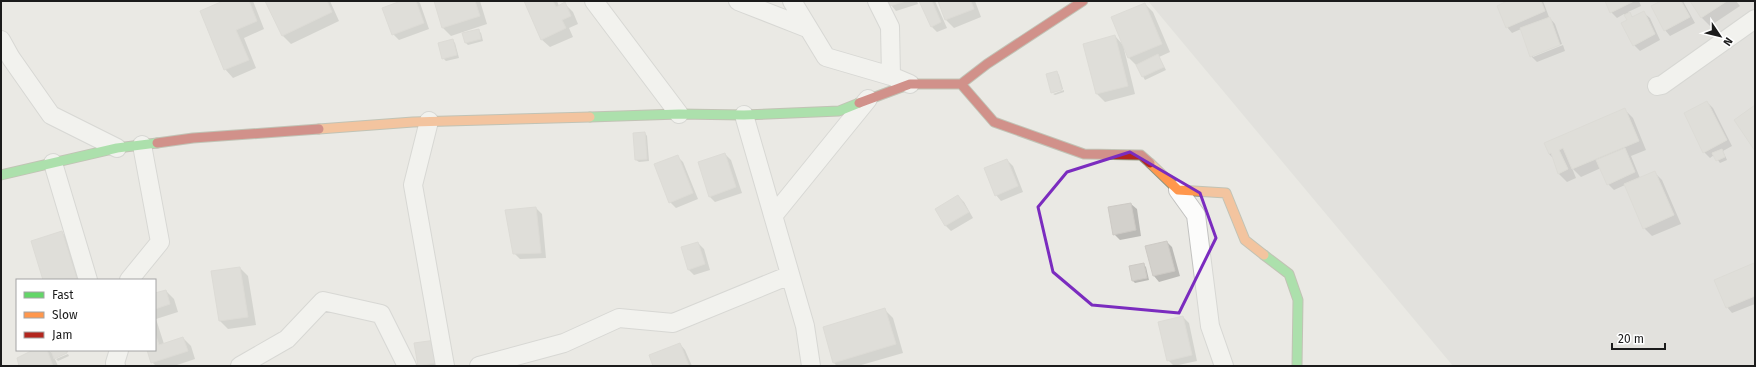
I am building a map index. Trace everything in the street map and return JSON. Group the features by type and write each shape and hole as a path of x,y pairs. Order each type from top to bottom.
{"street":[{"path":"594,1 679,114"},
{"path":"738,1 807,28"},
{"path":"792,1 826,57 891,76 910,84"},
{"path":"877,1 890,27 891,76"},
{"path":"1,175 117,148 193,138 429,121 679,114 744,115 839,111 868,98 910,84 961,84 987,64 1083,1"},
{"path":"1656,86 1662,85 1755,19"},
{"path":"1,40 6,54 51,115 117,148"},
{"path":"961,84 994,122 1084,154 1141,155 1178,190 1196,215 1210,326 1224,366"},
{"path":"773,216 868,98"},
{"path":"744,115 805,326 811,366"},
{"path":"429,121 413,185 445,366"},
{"path":"130,279 160,242 142,145"},
{"path":"53,163 88,279"},
{"path":"1178,190 1226,193 1245,240 1289,274 1298,300 1297,366"},
{"path":"478,366 564,343 619,318 674,323 790,275"},
{"path":"240,366 287,339 323,301 381,314 407,366"},
{"path":"116,366 115,363 120,351"}],"highlighted area":[{"path":"1130,152 1200,193 1216,238 1179,313 1092,305 1053,272 1038,207 1067,172"}],"shaded area":[{"path":"1148,1 1755,1 1755,366 1453,366"}],"building":[{"path":"223,1 249,1 257,21 236,30 249,60 224,70 200,11"},
{"path":"265,1 327,1 332,12 282,36"},
{"path":"401,1 416,1 424,23 392,35 382,8"},
{"path":"434,1 475,1 480,16 442,28"},
{"path":"524,1 553,1 556,7 565,2 571,16 562,20 566,28 541,40"},
{"path":"888,1 906,1 890,6"},
{"path":"919,1 932,1 941,22 931,27"},
{"path":"938,1 971,1 974,9 945,20"},
{"path":"1507,1 1541,1 1545,11 1506,28 1497,6"},
{"path":"1605,1 1634,1 1610,13"},
{"path":"1661,1 1681,1 1690,17 1664,31 1651,6"},
{"path":"1690,1 1727,1 1701,18"},
{"path":"1145,3 1162,44 1128,58 1111,17"},
{"path":"1644,11 1655,34 1633,46 1621,23 1627,20 1624,15 1630,12 1632,17"},
{"path":"1550,17 1560,45 1530,57 1520,28"},
{"path":"479,29 481,39 465,43 462,33"},
{"path":"1115,35 1128,86 1096,94 1083,44"},
{"path":"453,39 457,55 442,59 438,43"},
{"path":"1158,54 1164,67 1142,77 1136,65"},
{"path":"1057,71 1062,90 1051,93 1046,74"},
{"path":"1707,101 1727,140 1703,153 1684,113"},
{"path":"1755,105 1755,151 1734,120"},
{"path":"1625,108 1639,141 1572,169 1563,148 1559,150 1568,169 1558,174 1551,153 1549,154 1544,143"},
{"path":"645,132 647,159 635,160 633,133"},
{"path":"1625,148 1635,172 1607,185 1596,160"},
{"path":"1722,149 1725,157 1716,161 1712,153"},
{"path":"725,153 736,187 709,197 698,162"},
{"path":"678,155 693,193 669,203 654,164"},
{"path":"1007,159 1018,186 995,196 984,168"},
{"path":"1655,171 1674,215 1643,229 1624,184"},
{"path":"958,195 969,212 945,226 935,209"},
{"path":"1131,203 1136,230 1113,235 1108,207"},
{"path":"536,207 541,253 513,254 505,210"},
{"path":"62,231 77,279 43,279 31,241"},
{"path":"1167,241 1175,271 1153,276 1145,246"},
{"path":"698,242 705,264 688,270 681,247"},
{"path":"1144,263 1147,278 1132,281 1129,266"},
{"path":"1754,263 1755,296 1726,308 1714,280"},
{"path":"240,267 248,317 219,321 211,271"},
{"path":"166,290 170,304 156,309 156,293"},
{"path":"885,308 896,344 833,363 823,327"},
{"path":"1183,316 1192,355 1167,361 1158,322"},
{"path":"156,336 159,345 183,337 188,351 151,363 147,351 156,351"},
{"path":"436,340 440,362 418,366 414,343"},
{"path":"680,343 689,366 653,366 649,355"},
{"path":"31,351 47,351 53,366 19,366 17,358"},
{"path":"51,351 66,351 67,353 54,359"}],"traffic: fast":[{"path":"590,117 679,114 744,115 839,111 859,103"},
{"path":"1,175 117,148 157,143"},
{"path":"1264,255 1289,274 1298,300 1297,366"}],"traffic: slow":[{"path":"319,129 413,122 590,117"},
{"path":"1150,163 1178,190 1226,193 1245,240 1264,255"}],"traffic: jam":[{"path":"859,103 910,84 961,84 987,64 1083,1"},
{"path":"961,84 994,122 1084,154 1141,155 1150,163"},
{"path":"157,143 193,138 319,129"}]}
